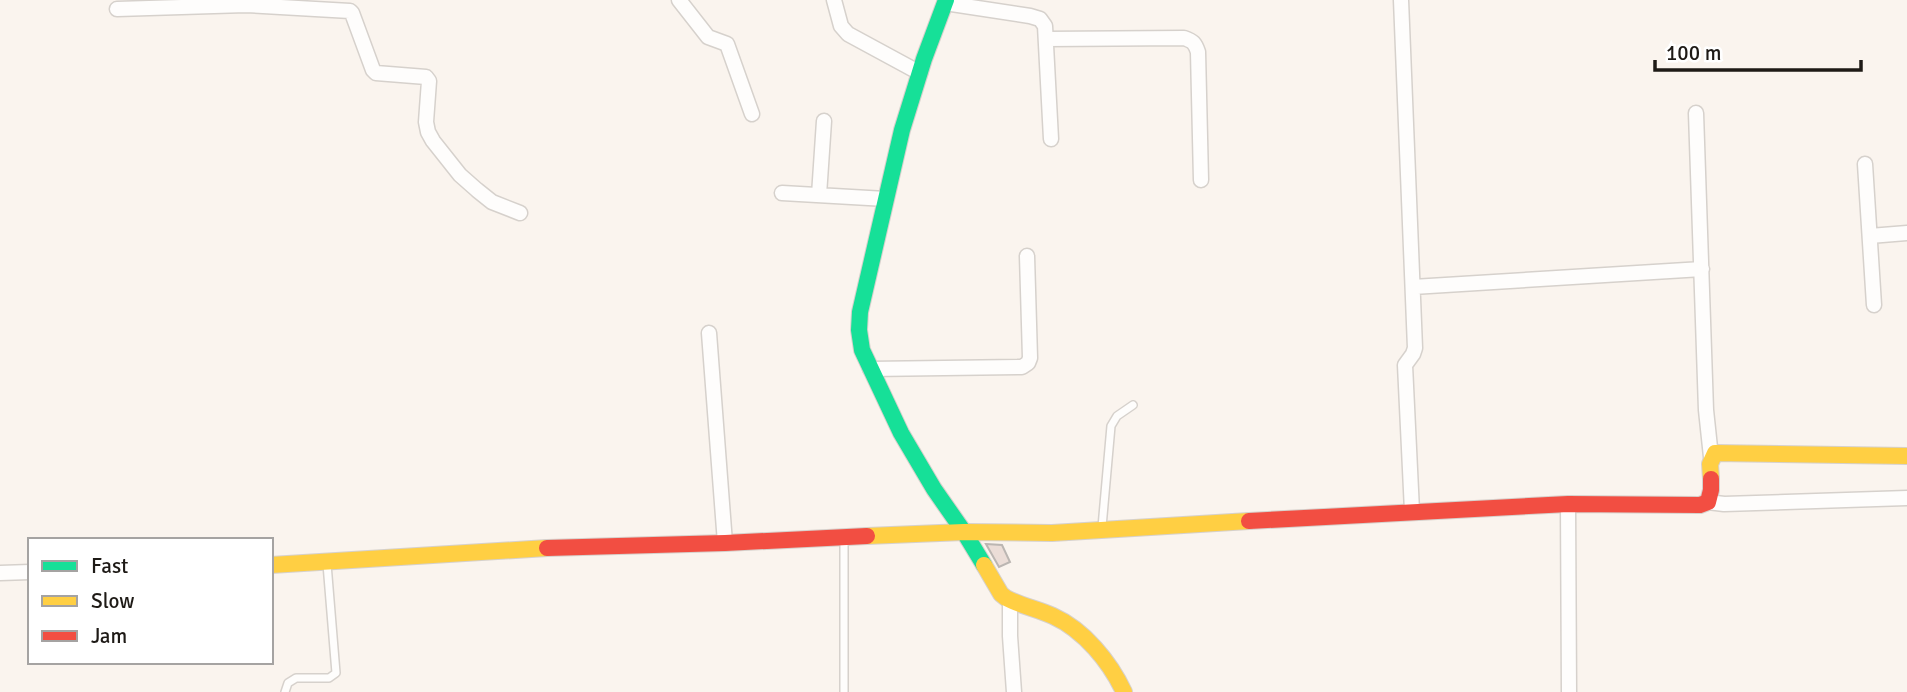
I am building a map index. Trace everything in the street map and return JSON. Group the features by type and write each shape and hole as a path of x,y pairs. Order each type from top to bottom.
{"street":[{"path":"679,0 708,37 727,44 752,114"},
{"path":"834,0 841,26 848,34 920,73"},
{"path":"1401,0 1415,352 1405,365 1412,511"},
{"path":"1051,139 1045,26 1040,19 946,2 902,130 860,312 859,330 862,350 901,433 1001,594 1010,601 1054,616 1077,631 1114,672 1124,692"},
{"path":"117,9 246,3 350,11 369,64 376,73 426,77 429,80 426,122 428,132 460,174 492,202 520,213"},
{"path":"1046,39 1184,38 1192,41 1198,52 1200,180"},
{"path":"1696,113 1706,410 1711,457 1711,495 1707,502"},
{"path":"820,195 824,121"},
{"path":"1865,164 1874,305"},
{"path":"782,193 886,199"},
{"path":"1870,236 1907,233"},
{"path":"870,369 1011,369 1028,363 1027,256"},
{"path":"1413,287 1702,269"},
{"path":"709,333 725,543"},
{"path":"1711,457 1715,453 1724,452 1907,456"},
{"path":"273,565 614,545 725,543 964,532 1052,533 1569,504 1685,506 1707,502 1724,504 1907,498"},
{"path":"1569,504 1569,692"},
{"path":"0,573 28,572"},
{"path":"1010,601 1014,692"}],"lane":[{"path":"1102,530 1111,426 1117,416 1133,405"},
{"path":"844,538 844,692"},
{"path":"285,692 288,683 296,678 329,678 336,673 327,561"}],"building":[{"path":"986,544 1002,545 1010,562 999,567"}],"traffic: fast":[{"path":"946,0 902,130 860,312 859,330 862,350 901,433 984,565"}],"traffic: slow":[{"path":"1711,479 1710,464 1715,453 1907,456"},
{"path":"867,536 964,532 1052,533 1249,521"},
{"path":"273,565 547,548"},
{"path":"984,565 1006,598 1053,616 1085,638 1104,658 1124,692"}],"traffic: jam":[{"path":"1249,521 1568,504 1700,505 1708,502 1711,479"},
{"path":"547,548 867,536"}]}
